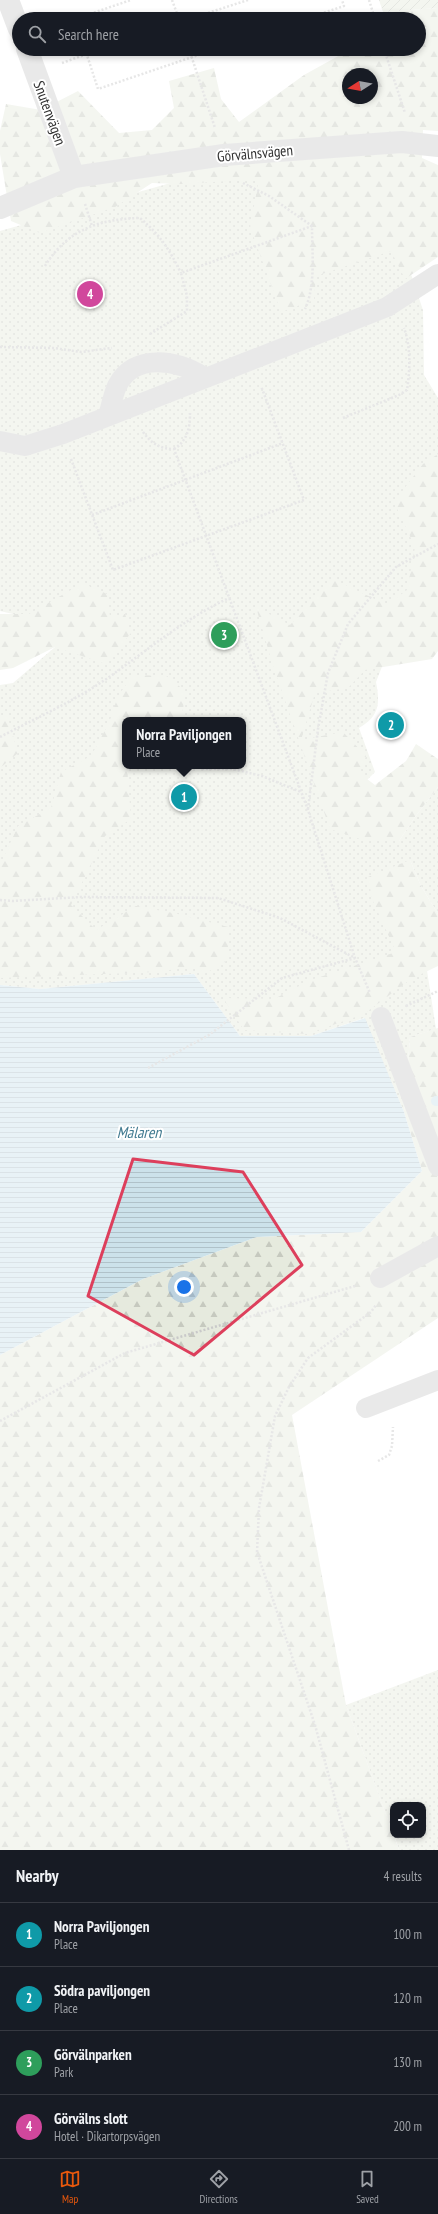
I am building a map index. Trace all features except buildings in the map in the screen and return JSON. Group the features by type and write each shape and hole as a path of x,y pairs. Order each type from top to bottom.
{"street":[{"path":"8,0 13,12"},
{"name":"Snutenvägen","path":"30,56 74,177"},
{"name":"Görvälnsvägen","path":"0,208 74,177 214,157 415,143 438,146"}],"lane":[{"path":"0,442 25,446 63,434 392,304 438,274"},
{"path":"108,416 117,386 127,372 138,366 152,362 173,364 193,370 204,378"},
{"path":"381,1017 438,1166"},
{"path":"386,1275 438,1246"},
{"path":"375,1405 438,1380"}],"path":[{"path":"96,12 131,0"},
{"path":"172,0 176,12"},
{"path":"211,12 248,0"},
{"path":"326,12 344,6 342,0"},
{"path":"369,0 373,12"},
{"path":"36,73 81,56"},
{"path":"87,56 98,90 195,56"},
{"path":"386,56 415,143"},
{"path":"192,57 214,157 223,176 269,196 312,226"},
{"path":"83,198 92,226"},
{"path":"45,266 55,249 66,240 92,226 121,219 140,218 155,230 167,245 180,273 187,296 187,310 161,329 144,337"},
{"path":"180,273 312,226"},
{"path":"288,345 309,300 312,269 312,226"},
{"path":"343,418 399,395 407,390 409,376 405,329 392,304"},
{"path":"0,347 54,348 81,352 117,347"},
{"path":"71,457 113,570 304,500 251,360"},
{"path":"129,407 136,423 154,444 164,449 174,449 183,444 188,434 190,420 189,403 182,386"},
{"path":"92,515 283,443"},
{"path":"174,449 205,536 302,792 355,958 381,1017 438,991"},
{"path":"308,810 318,729 328,673 348,624 396,567 438,544"},
{"path":"0,737 72,700 111,676 204,610 229,598"},
{"path":"202,769 233,769 262,776 302,792"},
{"path":"0,900 13,901 81,897 218,898 280,918 355,958"},
{"path":"148,1068 209,1035 282,978 355,958"},
{"path":"0,1421 125,1353 386,1275 385,1292 371,1312 308,1358 289,1387 276,1416 259,1508 257,1552 315,1725 349,1850"},
{"path":"375,1405 394,1430 389,1455 378,1461"}],"highlighted area":[{"path":"133,1159 243,1172 302,1265 194,1355 88,1296"}],"green space":[{"path":"379,0 438,0 438,8 383,12"},
{"path":"438,8 438,131 423,130 422,158 438,165 438,257 405,279 391,251 316,276 314,300 281,312 250,227 259,179 181,184 152,183 115,207 40,233 11,221 0,154 0,131 6,104 41,110 78,91 119,133 152,130 174,108 169,81 214,68 221,99 239,122 304,75 338,56 426,56 426,12 383,12"},
{"path":"404,158 400,241 423,310 424,375 438,398 438,522 376,682 378,703 375,714 359,728 375,772 363,784 399,841 438,787 438,914 421,886 410,860 436,1029 410,1037 404,1112 364,1018 311,1036 240,1036 194,974 40,989 0,985 0,685 13,683 55,647 52,623 0,611 0,231 206,173"},
{"path":"438,454 438,651 432,659 365,670 348,688 315,693 301,740 343,732 366,756 359,773 375,785 406,761 416,744 438,759 438,787 399,841 363,840 330,829 273,666 256,607 290,625 333,579 387,605 407,590 415,547 394,502 423,464"},
{"path":"83,583 107,594 110,617 125,614 131,633 106,664 55,647 13,668 0,670 0,614 29,614"},
{"path":"133,675 167,676 186,692 182,714 180,717 122,717 122,769 127,769 131,819 105,836 71,905 96,930 136,906 178,914 228,927 228,960 206,973 192,967 155,972 0,978 0,865 18,826 51,808 61,772 91,756 109,723 118,696"},
{"path":"0,715 7,715 18,753 0,768"},
{"path":"410,860 421,886 438,914 438,966 411,979 364,1014 307,1034 244,1030 223,998 274,999 311,980 396,952 372,899 368,877"},
{"path":"438,1028 438,1318 292,1415 346,1705 390,1825 390,1838 395,1838 399,1850 0,1850 0,1355 143,1279 257,1237 361,1232 422,1171 404,1112 410,1037"},
{"path":"438,1670 438,1850 399,1850 395,1838 426,1838 426,1802 390,1802 390,1826 346,1705"}],"water":[{"name":"Mälaren","path":"194,974 240,1036 311,1036 365,1018 404,1112 422,1171 361,1232 257,1237 143,1279 0,1355 0,985 40,989"}],"place":[{"name":"Görvälns slott","path":"90,294"},
{"name":"Görvälnparken","path":"224,635"},
{"name":"Södra paviljongen","path":"391,725"},
{"name":"Norra Paviljongen","path":"184,797"}]}
